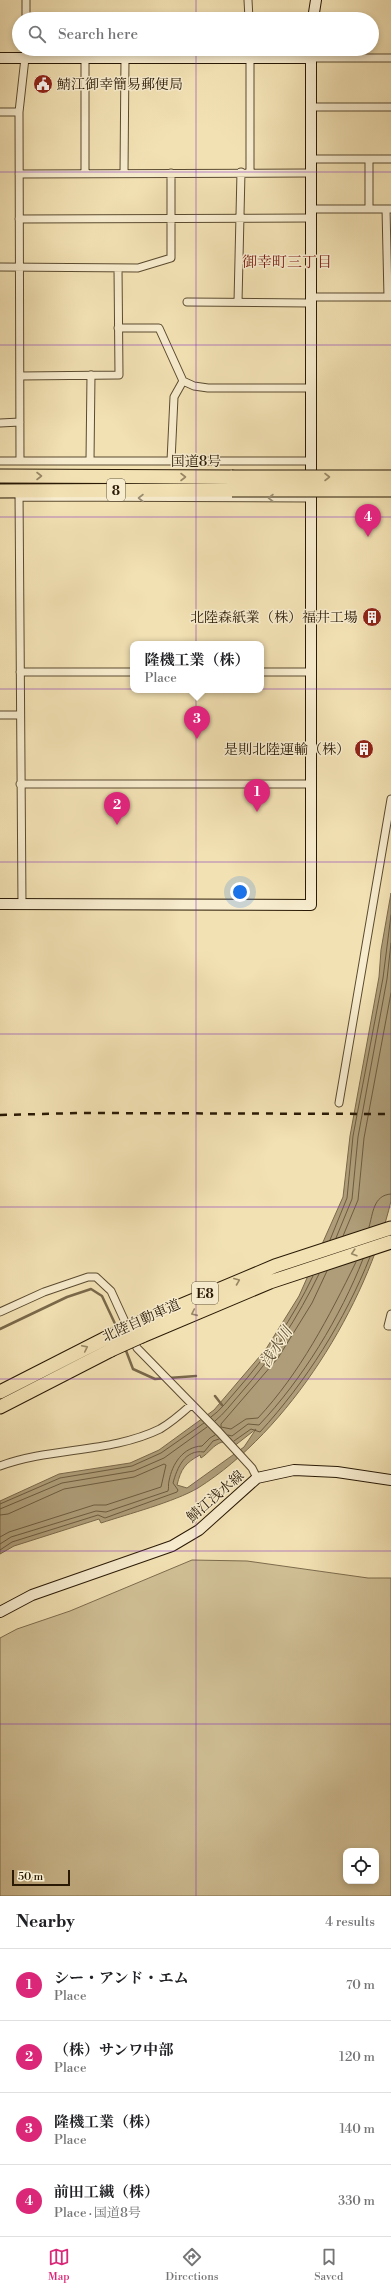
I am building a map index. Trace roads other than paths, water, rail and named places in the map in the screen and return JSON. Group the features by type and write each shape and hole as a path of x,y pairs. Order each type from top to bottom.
{"highway":[{"name":"国道8号","path":"0,476 391,490"},
{"name":"国道8号","path":"0,491 19,494 391,477"},
{"name":"北陸自動車道","path":"0,1392 63,1359 136,1324 275,1266 391,1228"},
{"name":"北陸自動車道","path":"0,1408 111,1350 142,1336 270,1282 391,1242"},
{"path":"0,1388 63,1359"},
{"path":"0,1415 68,1372"}],"street":[{"path":"26,0 26,12"},
{"path":"248,0 249,12"},
{"path":"313,12 316,0"},
{"path":"0,58 13,56"},
{"path":"20,461 19,112 26,56"},
{"path":"56,56 125,58 188,56"},
{"path":"250,56 250,172"},
{"path":"0,904 311,905 311,56"},
{"path":"351,56 391,58"},
{"path":"85,58 85,174"},
{"path":"124,173 125,58"},
{"path":"311,107 391,107"},
{"path":"0,112 19,112"},
{"path":"311,159 391,159"},
{"path":"369,159 369,209"},
{"path":"19,174 241,172 311,173"},
{"path":"238,302 241,172"},
{"path":"0,267 138,268 171,258 171,173"},
{"path":"19,219 240,219 369,209 389,209 389,297 238,302 187,302"},
{"path":"20,376 119,374 118,268"},
{"path":"118,328 159,328 183,381 194,386 208,388 310,388"},
{"path":"90,460 91,375"},
{"path":"171,461 174,397 183,381"},
{"path":"0,423 20,422"},
{"path":"0,461 310,461"},
{"path":"22,904 19,715 19,494 310,498"},
{"path":"20,672 130,672"},
{"path":"264,672 310,672"},
{"path":"0,716 19,715"},
{"path":"20,784 310,784"},
{"path":"339,1103 391,799"},
{"path":"0,1312 44,1292 88,1277 96,1277 111,1291 137,1348 252,1468 257,1478"},
{"path":"391,1314 388,1326 391,1326"},
{"path":"0,1466 25,1458 110,1444 147,1434 170,1423 192,1406"},
{"name":"鯖江浅水線","path":"0,1612 14,1603 32,1595 172,1546 199,1530 240,1491 257,1478 294,1470 337,1472 391,1480"}],"water":[{"name":"浅水川","path":"391,893 391,1201 379,1241 363,1282 343,1323 320,1362 293,1399 263,1433 232,1463 198,1488 177,1498 101,1523 99,1519 14,1546 0,1554 0,1501 59,1474 130,1463 159,1450 214,1410 266,1349 299,1296 343,1197 350,1136 379,977 381,950","holes":["256,1429 244,1447 187,1488 177,1485 184,1467 191,1461 200,1455 201,1458 216,1445 222,1442 233,1447"]}],"waterway":[{"path":"0,1329 67,1297 91,1289 102,1296 117,1328"},
{"path":"125,1348 133,1369 155,1379 196,1376"},
{"path":"215,1396 222,1405"}],"railway":[{"path":"0,1115 81,1113 391,1114"}],"place":[{"name":"鯖江御幸簡易郵便局","path":"43,84"},
{"name":"前田工繊（株）","path":"368,537"},
{"name":"北陸森紙業（株）福井工場","path":"372,617"},
{"name":"隆機工業（株）","path":"197,739"},
{"name":"是則北陸運輸（株）","path":"364,749"},
{"name":"シー・アンド・エム","path":"257,812"},
{"name":"（株）サンワ中部","path":"117,825"}],"district":[{"name":"御幸町三丁目","path":"287,262"}]}
